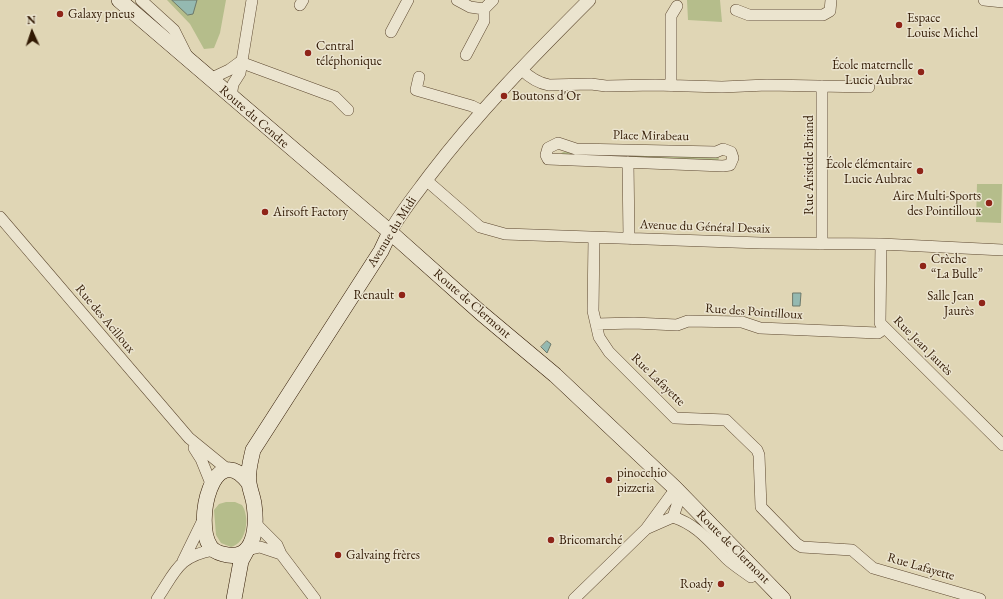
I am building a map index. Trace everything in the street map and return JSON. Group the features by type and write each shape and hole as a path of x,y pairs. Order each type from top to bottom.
{"main road":[{"name":"Route du Cendre","path":"119,0 390,232"},
{"name":"Route de Clermont","path":"390,232 481,313 555,375 783,599"},
{"name":"Avenue du Midi","path":"227,469 253,450 381,251 390,232"},
{"name":"Avenue du Midi","path":"248,482 253,450"},
{"path":"227,469 241,473 248,482 254,502 255,523 254,533 241,561 233,599 229,571 206,536 204,516 207,496 218,474 227,469"},
{"name":"Route de Clermont","path":"676,495 773,599"},
{"path":"216,551 230,556 247,550"}],"street":[{"path":"231,97 233,84 240,73 240,62 252,0"},
{"path":"391,32 408,0"},
{"path":"457,0 470,7 484,9"},
{"path":"466,55 484,21 484,9 494,0"},
{"name":"Avenue du Midi","path":"390,232 426,180 482,111 589,0"},
{"path":"736,10 749,15 823,15 830,11 831,0"},
{"path":"984,0 1003,2"},
{"path":"144,1 174,30 190,62"},
{"path":"671,86 671,16 677,6"},
{"path":"210,79 229,70 240,62"},
{"path":"240,62 335,97 348,110"},
{"path":"521,69 529,77 542,84 549,85 591,84 606,86 633,84 722,87 767,85 869,87"},
{"path":"419,77 416,90 472,106 482,111"},
{"name":"Rue Aristide Briand","path":"822,86 822,244"},
{"name":"Place Mirabeau","path":"558,143 576,149 716,152 724,149 731,152 733,158 730,165 727,166 628,162 550,160 546,155 548,148 558,143"},
{"name":"Place Mirabeau","path":"628,162 629,239"},
{"name":"Avenue du Général Desaix","path":"426,180 484,230 505,234 629,239 881,244 1003,250"},
{"name":"Rue des Acilloux","path":"0,217 189,438 202,459 212,486"},
{"name":"Rue Lafayette","path":"594,238 593,311 603,345 675,418 726,420 757,450 761,462 761,507 797,544 802,547 852,550 873,568 980,599"},
{"name":"Rue Jean Jaurès","path":"881,244 880,323 1003,445"},
{"name":"Rue des Pointilloux","path":"596,324 634,323 677,325 688,321 742,322 760,328 878,332 885,328"},
{"name":"Rue des Acilloux","path":"189,438 227,469"},
{"path":"646,530 673,517 676,495"},
{"path":"574,599 646,530 676,495"},
{"path":"157,599 183,560 204,516"},
{"name":"Route de Clermont","path":"673,517 696,527 728,559 751,577"},
{"path":"255,523 277,545 281,554 315,599"},
{"path":"247,550 260,547 281,554"},
{"path":"183,560 201,552 216,551"}],"green space":[{"path":"167,0 226,0 220,33 214,48 204,49 190,24"},
{"path":"687,0 720,0 722,22 688,20"},
{"path":"563,152 718,156 719,159 717,161 559,155"},
{"name":"Aire Multi-Sports des Pointilloux","path":"977,184 1002,184 1001,223 976,222"},
{"path":"235,502 242,505 246,516 246,529 244,535 236,545 231,547 221,543 216,535 214,510 219,504"}],"water":[{"path":"172,0 197,0 193,14 188,15"},
{"path":"793,293 801,293 800,306 793,306"},
{"path":"547,341 551,344 547,353 541,347"}],"place":[{"name":"Galaxy pneus","path":"60,14"},
{"name":"Espace Louise Michel","path":"899,25"},
{"name":"Central téléphonique","path":"308,53"},
{"name":"École maternelle Lucie Aubrac","path":"921,72"},
{"name":"Boutons d'Or","path":"504,96"},
{"name":"École élémentaire Lucie Aubrac","path":"920,171"},
{"name":"Aire Multi-Sports des Pointilloux","path":"989,203"},
{"name":"Airsoft Factory","path":"265,212"},
{"name":"Crèche “La Bulle”","path":"923,266"},
{"name":"Renault","path":"402,295"},
{"name":"Salle Jean Jaurès","path":"982,303"},
{"name":"pinocchio pizzeria","path":"609,480"},
{"name":"Bricomarché","path":"551,540"},
{"name":"Galvaing frères","path":"338,555"},
{"name":"Roady","path":"721,584"}]}
